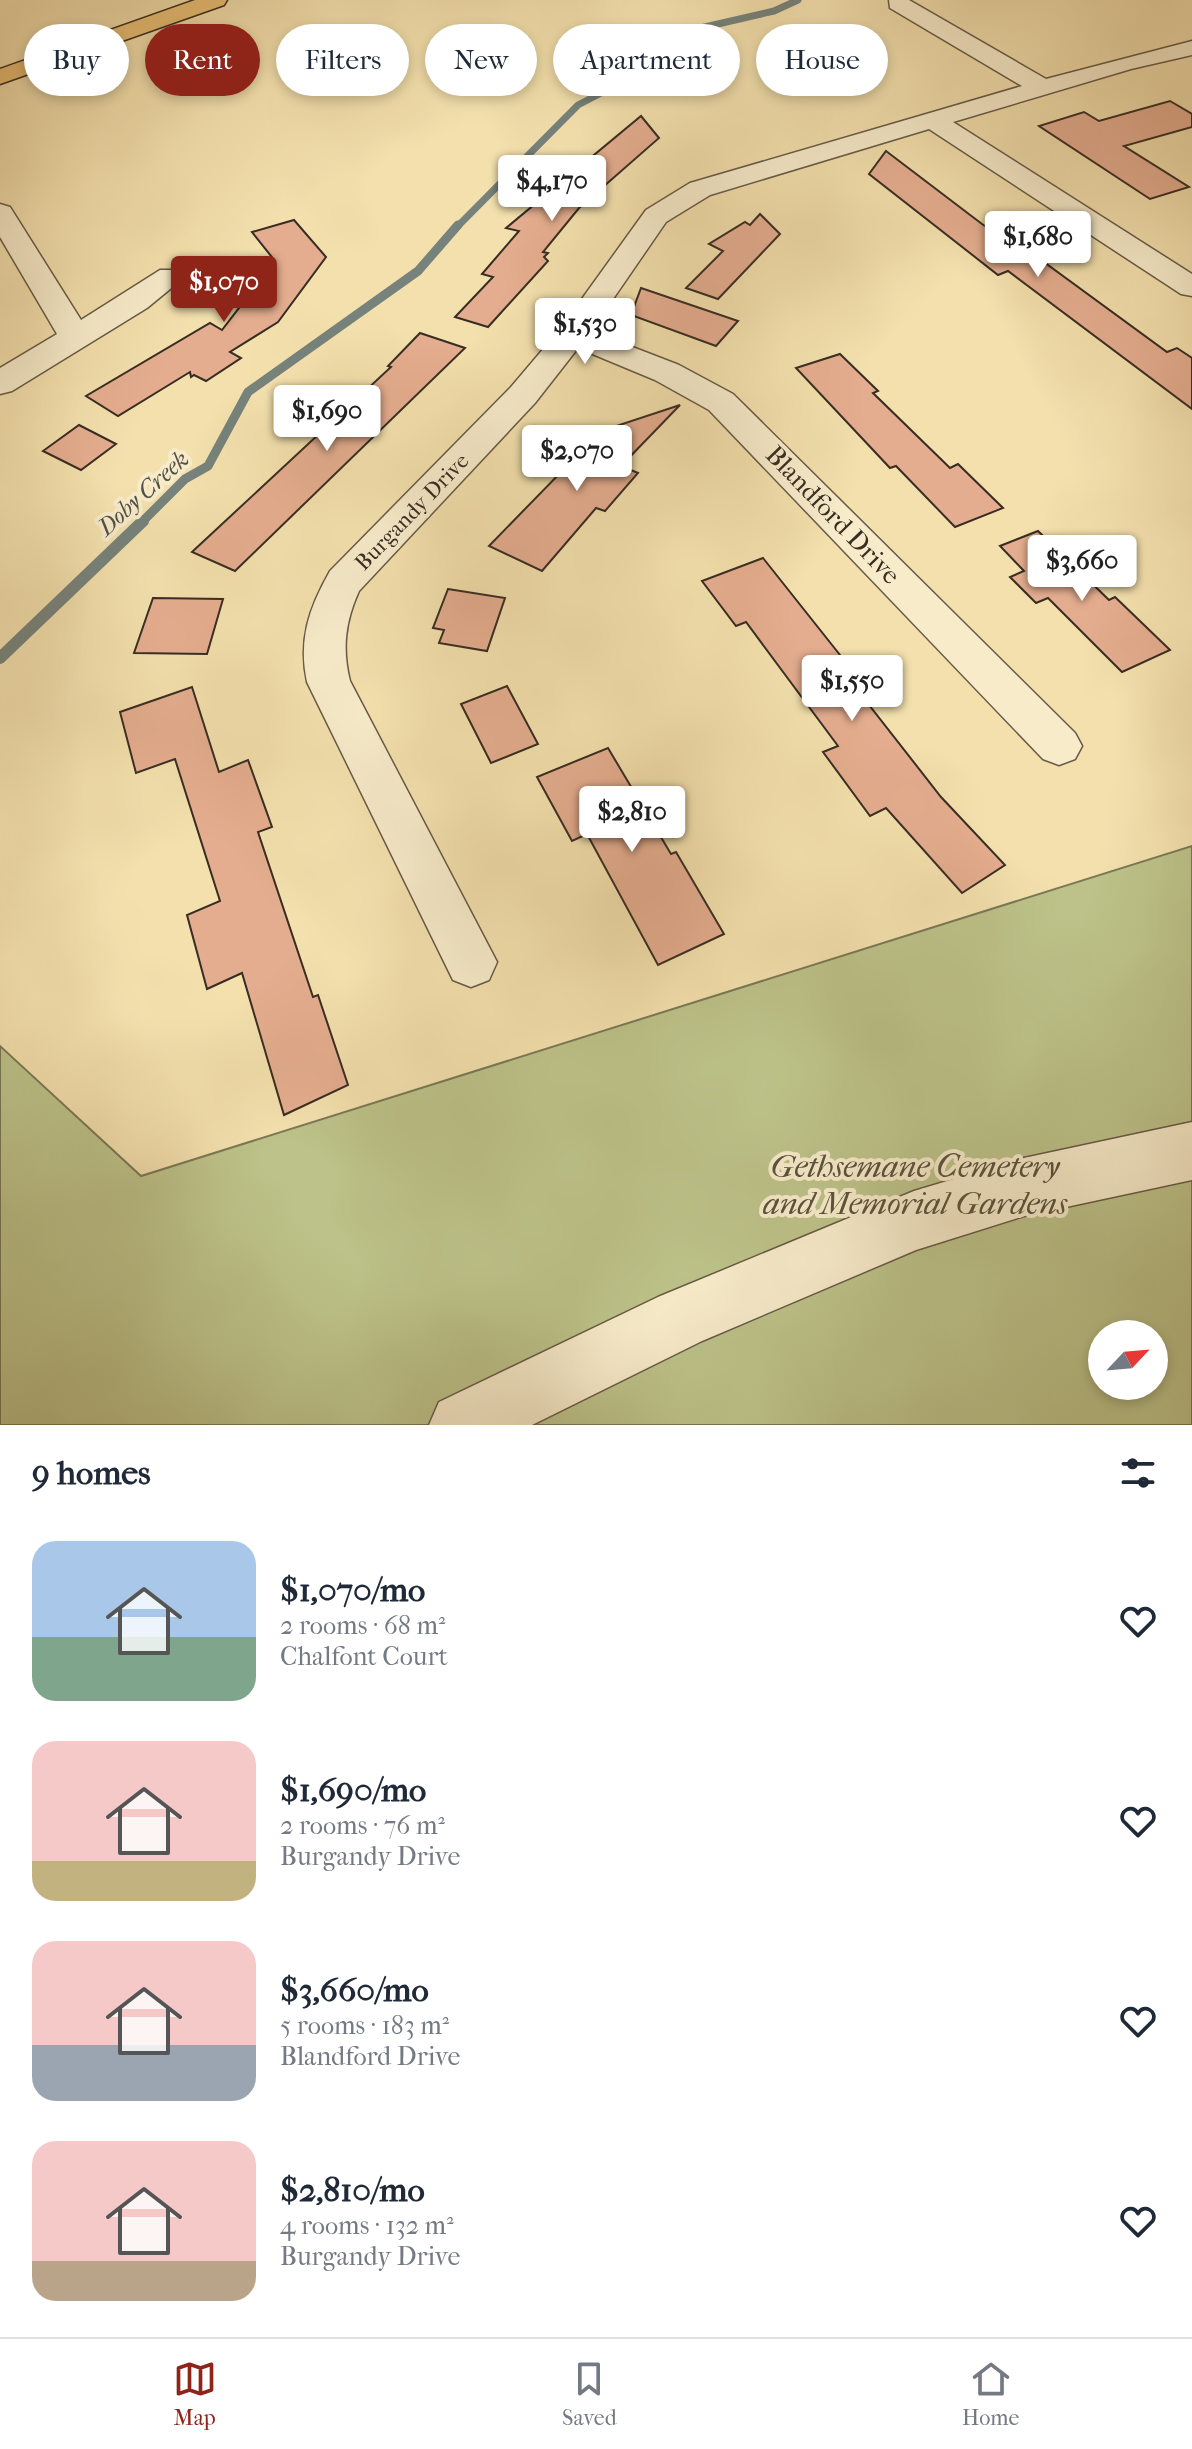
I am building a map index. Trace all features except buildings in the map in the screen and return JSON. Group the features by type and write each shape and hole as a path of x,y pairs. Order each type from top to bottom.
{"main road":[{"path":"0,77 216,0"}],"street":[{"path":"898,3 1042,87"},
{"name":"Burgandy Drive","path":"471,962 329,682 322,643 328,611 344,582 523,395 572,335 648,225 676,201 700,189 1042,87 1192,48"},
{"path":"932,120 1192,287"},
{"path":"0,213 75,337"},
{"path":"0,383 171,276"},
{"name":"Blandford Drive","path":"572,335 687,380 721,402 1059,746"},
{"path":"462,1425 680,1319 914,1221 1024,1187 1192,1151"}],"green space":[{"name":"Gethsemane Cemetery and Memorial Gardens","path":"1192,846 1192,1425 0,1425 0,1046 141,1176"}],"waterway":[{"name":"Doby Creek","path":"457,227 578,105 601,93 632,55 670,35 774,11 798,0"},
{"name":"Doby Creek","path":"143,521 185,479 208,466 248,392 418,271 458,225"},
{"name":"Doby Creek","path":"0,658 143,521"}]}
